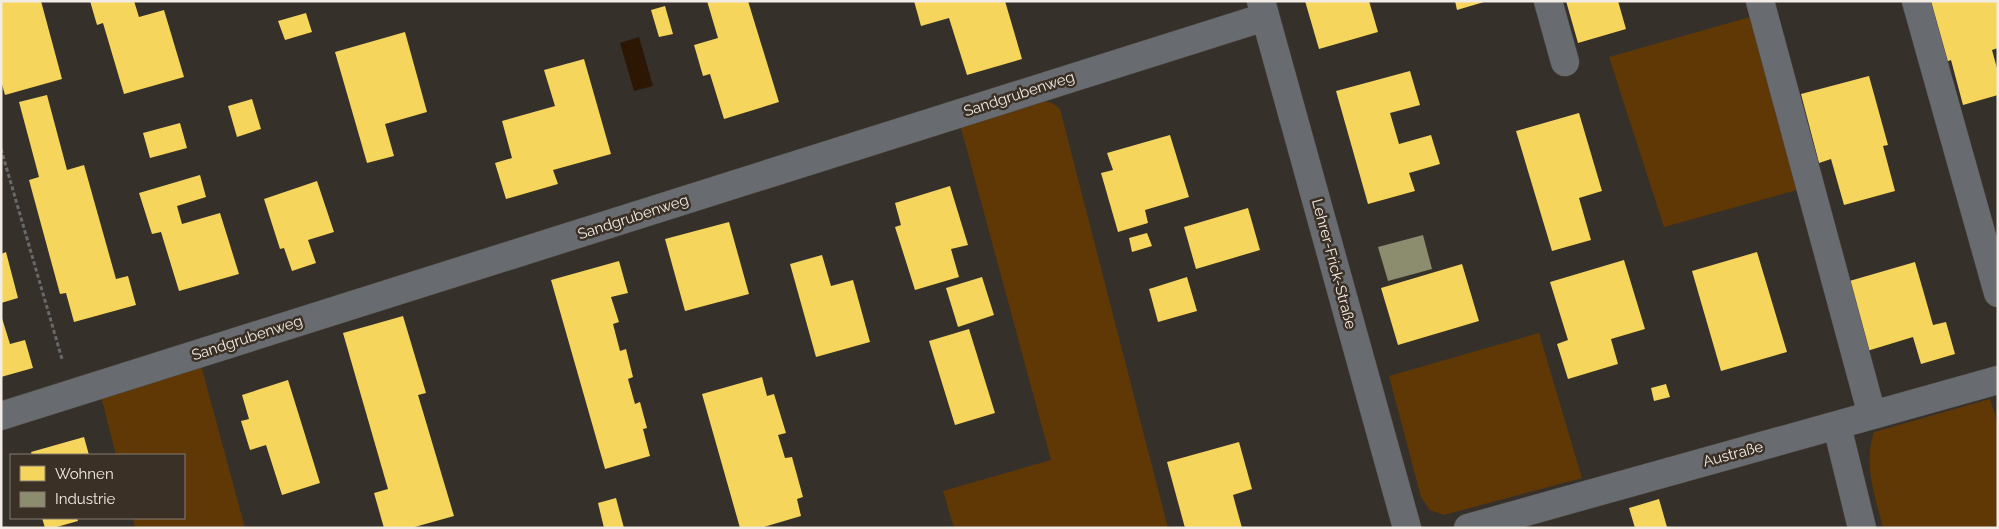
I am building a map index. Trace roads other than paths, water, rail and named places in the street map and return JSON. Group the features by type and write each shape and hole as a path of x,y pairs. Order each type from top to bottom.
{"street":[{"path":"1548,1 1566,62"},
{"path":"1760,1 1872,415"},
{"path":"1916,1 1998,293"},
{"name":"Sandgrubenweg","path":"1,416 1263,9"},
{"name":"Lehrer-Frick-Straße","path":"1263,9 1406,528"},
{"name":"Austraße","path":"1468,528 1872,415 1996,385"},
{"path":"1837,426 1862,528"}]}
